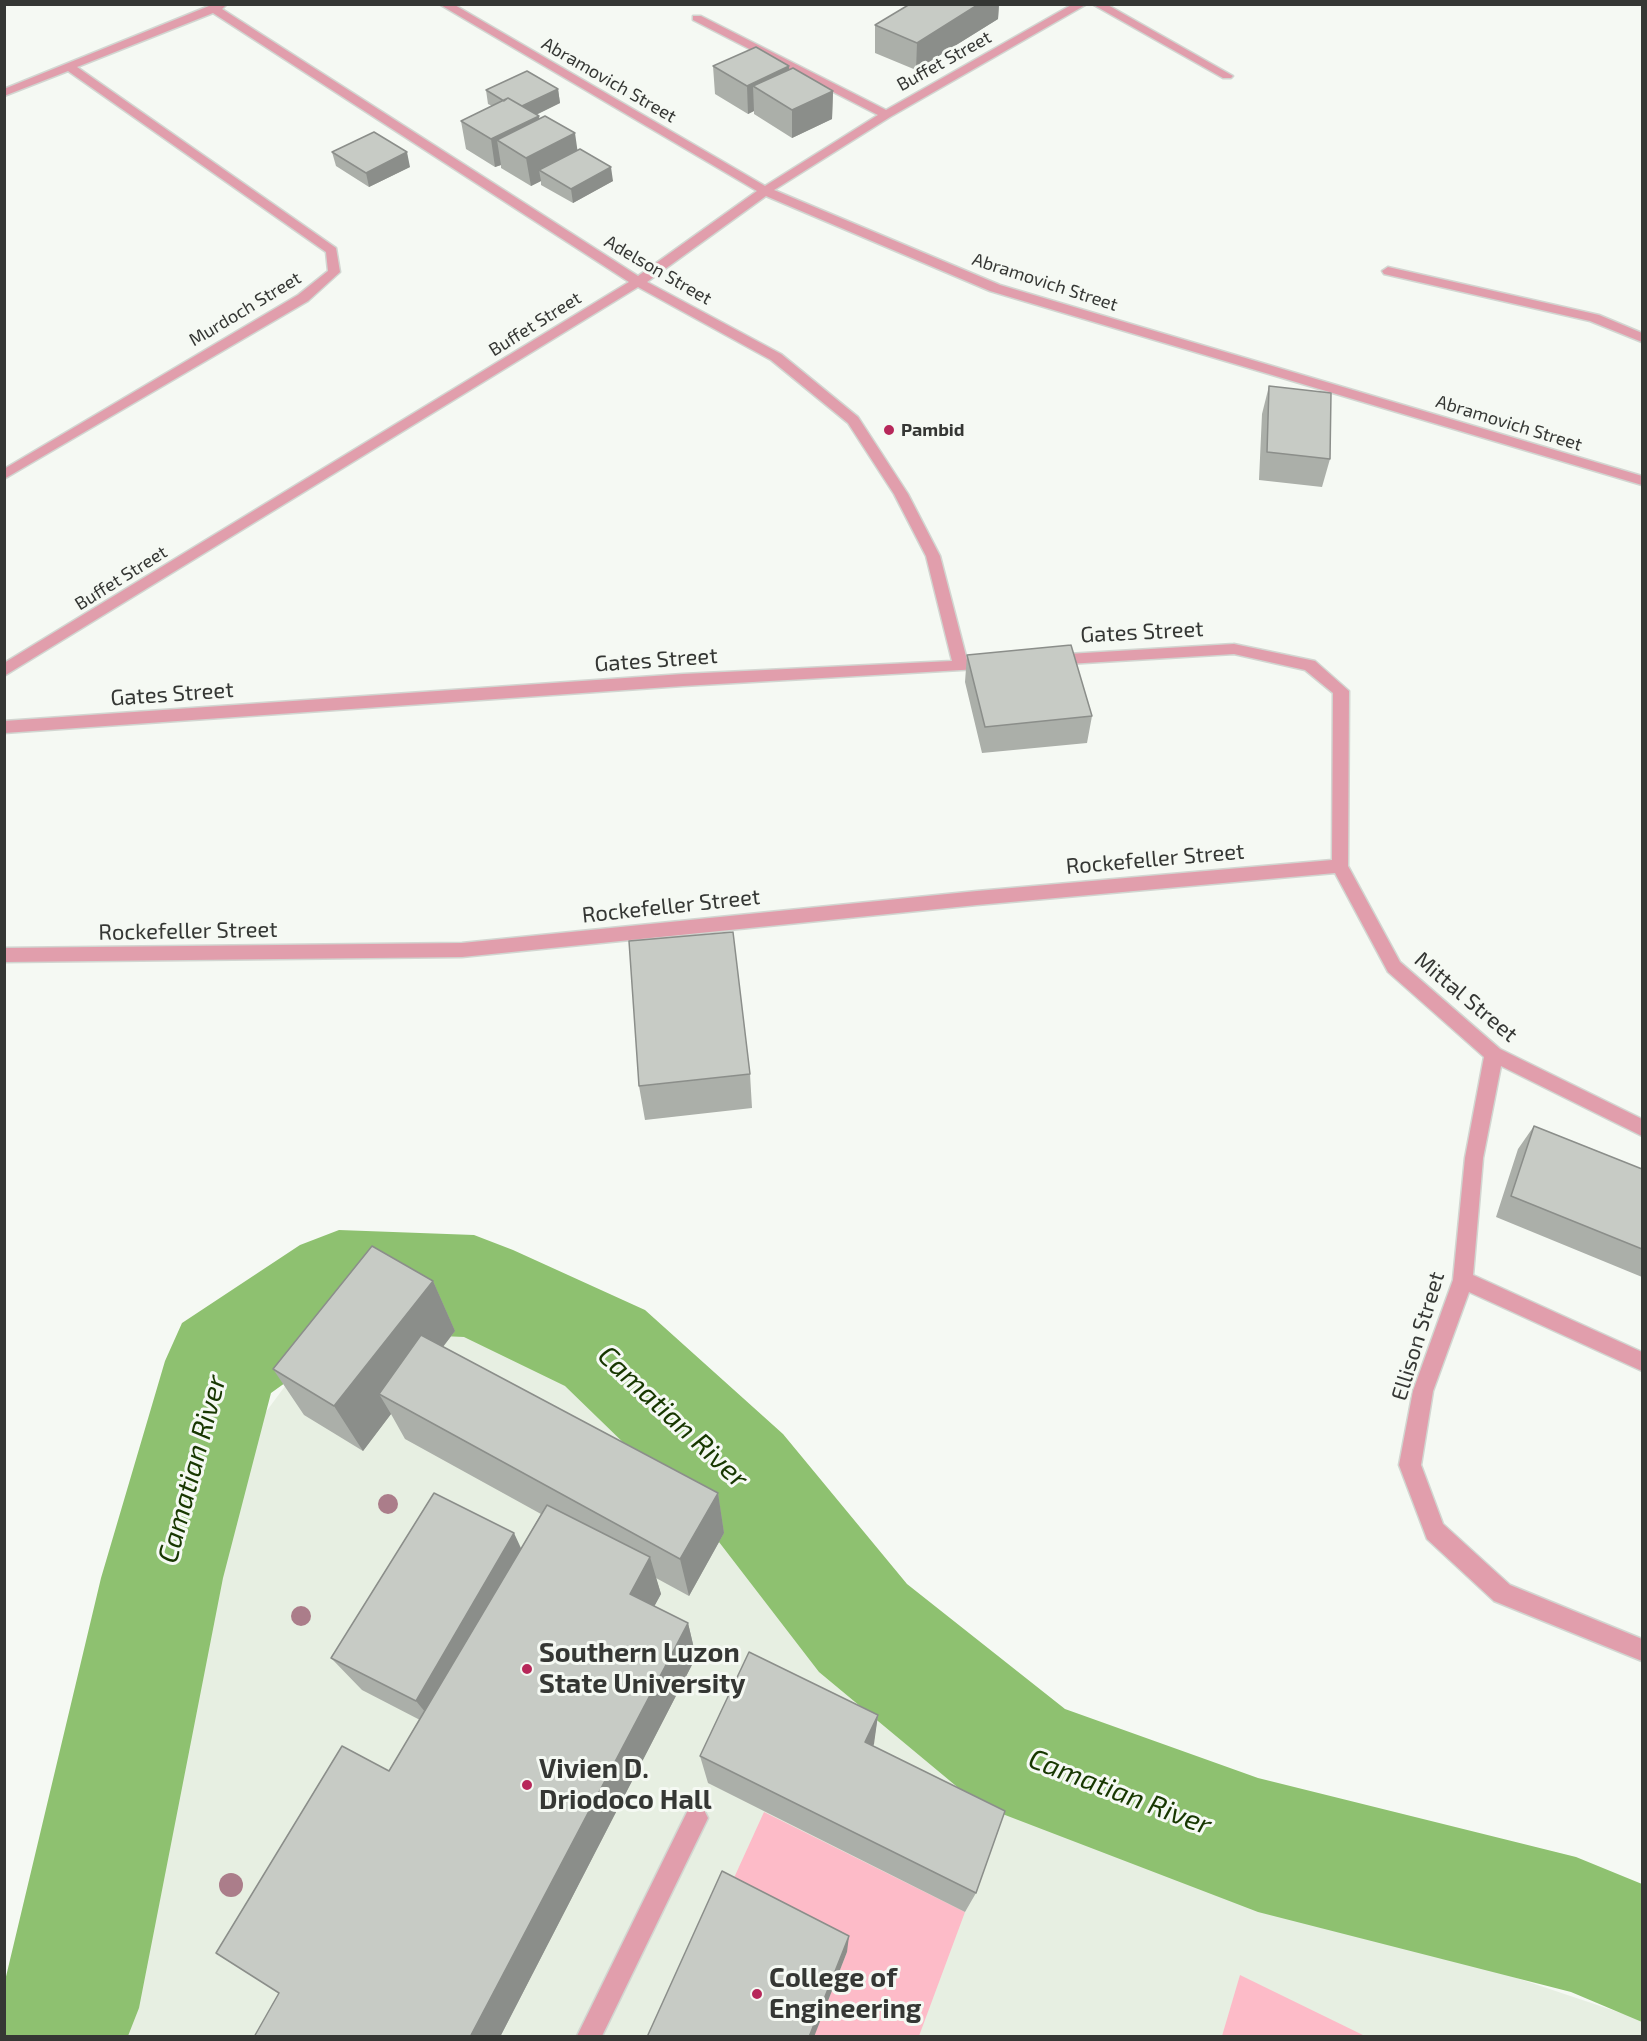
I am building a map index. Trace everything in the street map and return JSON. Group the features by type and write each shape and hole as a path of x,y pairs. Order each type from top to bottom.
{"street":[{"name":"Abramovich Street","path":"444,4 765,191 995,288 1642,481"},
{"name":"Buffet Street","path":"4,671 638,282 765,191 886,115 1082,4"},
{"path":"1097,4 1227,76"},
{"path":"4,93 71,68 218,6"},
{"name":"Adelson Street","path":"218,6 638,282 776,357 853,420 902,494 933,556 961,665"},
{"path":"697,18 886,115"},
{"name":"Murdoch Street","path":"4,475 303,298 334,272 332,251 71,68"},
{"path":"1388,271 1594,318 1642,338"},
{"name":"Gates Street","path":"1032,661 1234,649 1310,665"},
{"name":"Gates Street","path":"4,727 683,680 1008,663"},
{"name":"Mittal Street","path":"1310,665 1341,691 1340,866 1394,967 1494,1054 1642,1128"},
{"name":"Rockefeller Street","path":"4,955 462,950 977,898 1340,866"},
{"name":"Ellison Street","path":"1494,1054 1474,1158 1463,1280 1423,1391 1410,1466 1435,1531 1502,1593 1642,1650"},
{"path":"1463,1280 1642,1362"},
{"path":"588,2037 696,1818"}],"shaded area":[{"name":"Southern Luzon State University","path":"401,1293 460,1304 605,1376 688,1453 755,1529 784,1576 835,1635 902,1702 987,1760 1076,1813 1311,1909 1642,2020 1642,2036 74,2036 81,2021 257,1424 345,1305"},
{"path":"764,1812 965,1912 919,2036 814,2036 847,1952 728,1891"},
{"path":"1240,1975 1365,2036 1222,2036"}],"building":[{"path":"910,4 979,4 917,43 875,25"},
{"path":"756,47 789,66 747,86 713,66"},
{"path":"793,68 833,91 792,110 753,86"},
{"path":"527,71 558,89 522,106 508,98 504,101 486,90"},
{"path":"508,98 539,116 491,139 461,121"},
{"path":"545,116 575,133 526,158 497,140"},
{"path":"374,132 407,152 366,173 332,152"},
{"path":"580,149 611,167 571,189 539,170"},
{"path":"1269,386 1331,393 1330,459 1267,452"},
{"path":"1071,645 1092,716 985,727 967,655"},
{"path":"733,932 750,1074 639,1086 629,941"},
{"path":"1534,1126 1642,1169 1642,1249 1511,1196"},
{"path":"372,1246 433,1281 334,1406 273,1369"},
{"path":"421,1335 718,1493 680,1559 379,1394"},
{"path":"434,1493 514,1533 416,1701 331,1658"},
{"name":"Vivien D. Driodoco Hall","path":"547,1505 650,1557 630,1594 688,1623 470,2037 254,2037 279,1993 216,1953 342,1746 389,1771"},
{"path":"749,1652 878,1715 865,1742 1005,1811 976,1893 700,1756"},
{"name":"College of Engineering","path":"722,1871 849,1936 809,2037 647,2037"}],"waterway":[{"name":"Camatian River","path":"58,2036 69,2008 162,1578 222,1361 339,1281 474,1286 605,1348 741,1475 863,1628 1025,1759 1258,1845 1576,1925 1642,1953"}],"place":[{"name":"Pambid","path":"889,430"},
{"name":"Southern Luzon State University","path":"527,1669"},
{"name":"Vivien D. Driodoco Hall","path":"527,1785"},
{"name":"College of Engineering","path":"757,1994"}]}
